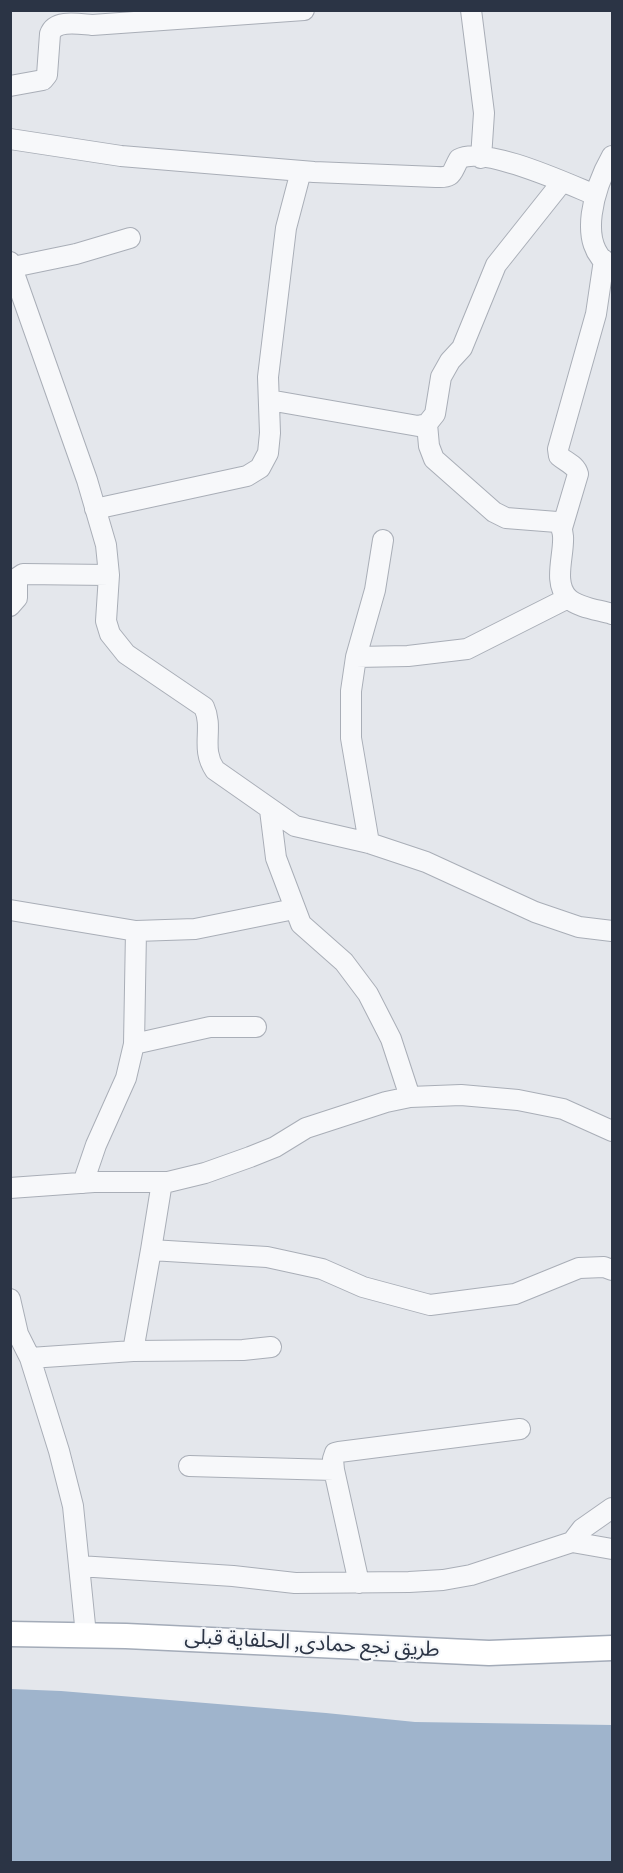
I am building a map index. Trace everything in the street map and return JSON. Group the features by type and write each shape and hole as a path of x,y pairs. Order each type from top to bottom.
{"main road":[{"name":"طريق نجع حمادى, الحلفاية قبلى","path":"10,1634 86,1635 489,1653 612,1648"}],"street":[{"path":"10,86 43,80 47,75 50,34 52,28 57,24 92,24 205,14 304,10"},
{"path":"471,10 484,113 481,158"},
{"path":"10,139 121,156 301,171 447,177 453,174 459,159 465,156 517,165 595,195"},
{"path":"612,156 603,172 595,195 591,227 594,246 608,263 558,449 559,456 573,465 578,474 562,528 560,582 568,598 576,603 612,614"},
{"path":"96,509 247,477 260,468 268,453 268,377 286,228 301,171"},
{"path":"562,182 496,265 462,348 444,369 435,414 427,424 427,439 434,459 494,512 506,518 557,522 562,528"},
{"path":"130,238 76,254 12,265 87,480 106,545 109,575 106,621 110,634 126,654 204,706 208,722 209,761 216,770 294,826 369,843 426,862 535,912 579,927 612,931"},
{"path":"269,400 418,426 427,424"},
{"path":"369,843 350,720 351,691 356,657 375,590 383,540"},
{"path":"10,606 17,598 17,578 23,574 109,575"},
{"path":"356,657 408,656 464,650 568,598"},
{"path":"270,810 276,858 301,924 344,962 368,994 391,1040 410,1096"},
{"path":"10,910 136,932 195,929 294,909"},
{"path":"83,1183 96,1145 126,1078 134,1044 136,932"},
{"path":"134,1044 210,1027 256,1027"},
{"path":"10,1188 83,1183 162,1182 205,1173 275,1147 306,1128 410,1096 461,1095 518,1100 563,1109 612,1131"},
{"path":"133,1351 162,1182"},
{"path":"151,1250 267,1257 322,1269 363,1287 430,1305 515,1294 579,1268 604,1267 612,1270"},
{"path":"10,1299 18,1334 30,1358 59,1451 72,1506 86,1635"},
{"path":"30,1358 133,1351 243,1350 271,1347"},
{"path":"360,1583 334,1470 335,1453 520,1429"},
{"path":"189,1466 334,1470"},
{"path":"572,1542 582,1529 612,1509"},
{"path":"79,1566 232,1576 295,1583 360,1583 443,1580 471,1575 572,1542 612,1549"}],"water":[{"path":"11,1689 61,1691 415,1722 612,1725 612,1862 11,1862"}]}
